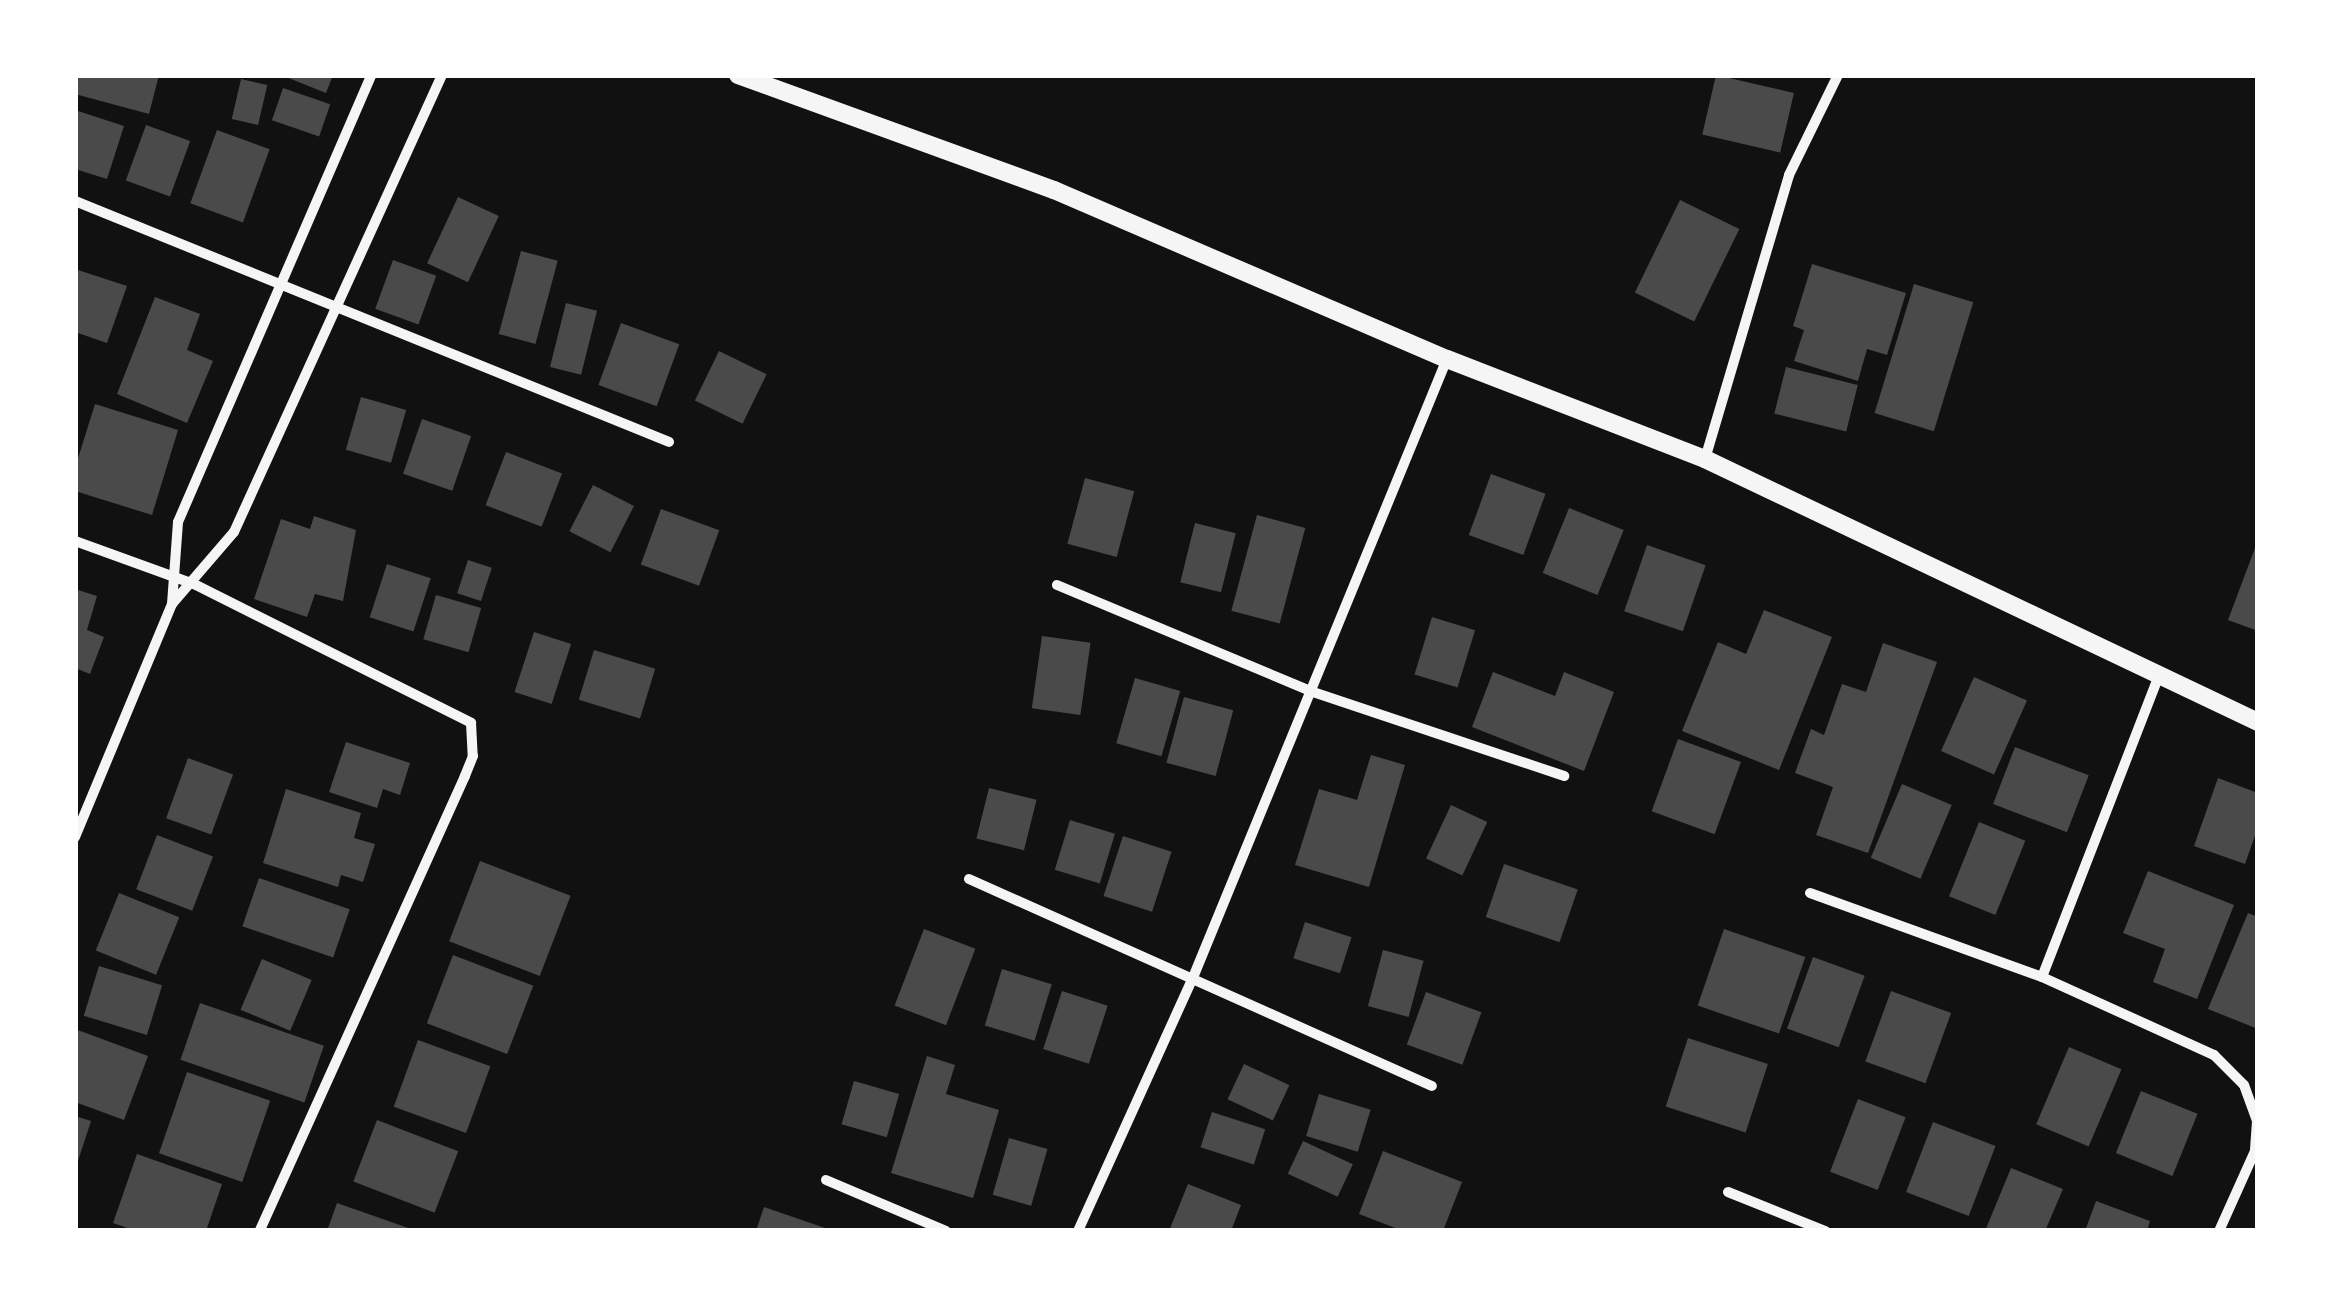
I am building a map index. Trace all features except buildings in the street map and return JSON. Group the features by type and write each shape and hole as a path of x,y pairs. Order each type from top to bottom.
{"street":[{"path":"75,837 172,604 178,522 371,75"},
{"path":"172,604 194,584 234,532 442,75"},
{"path":"738,75 1054,190 1447,359 1704,459 2258,722"},
{"path":"1704,459 1789,175 1838,75"},
{"path":"75,201 338,304 669,442"},
{"path":"1078,1231 1192,980 1447,359"},
{"path":"75,541 194,584 457,712 473,732 464,776 260,1231"},
{"path":"1057,585 1313,692 1564,776"},
{"path":"2042,978 2159,675"},
{"path":"969,879 1432,1086"},
{"path":"1810,893 2042,978 2214,1056 2244,1086 2257,1121 2255,1151 2219,1231"},
{"path":"826,1180 946,1231"},
{"path":"1728,1192 1825,1231"}]}
